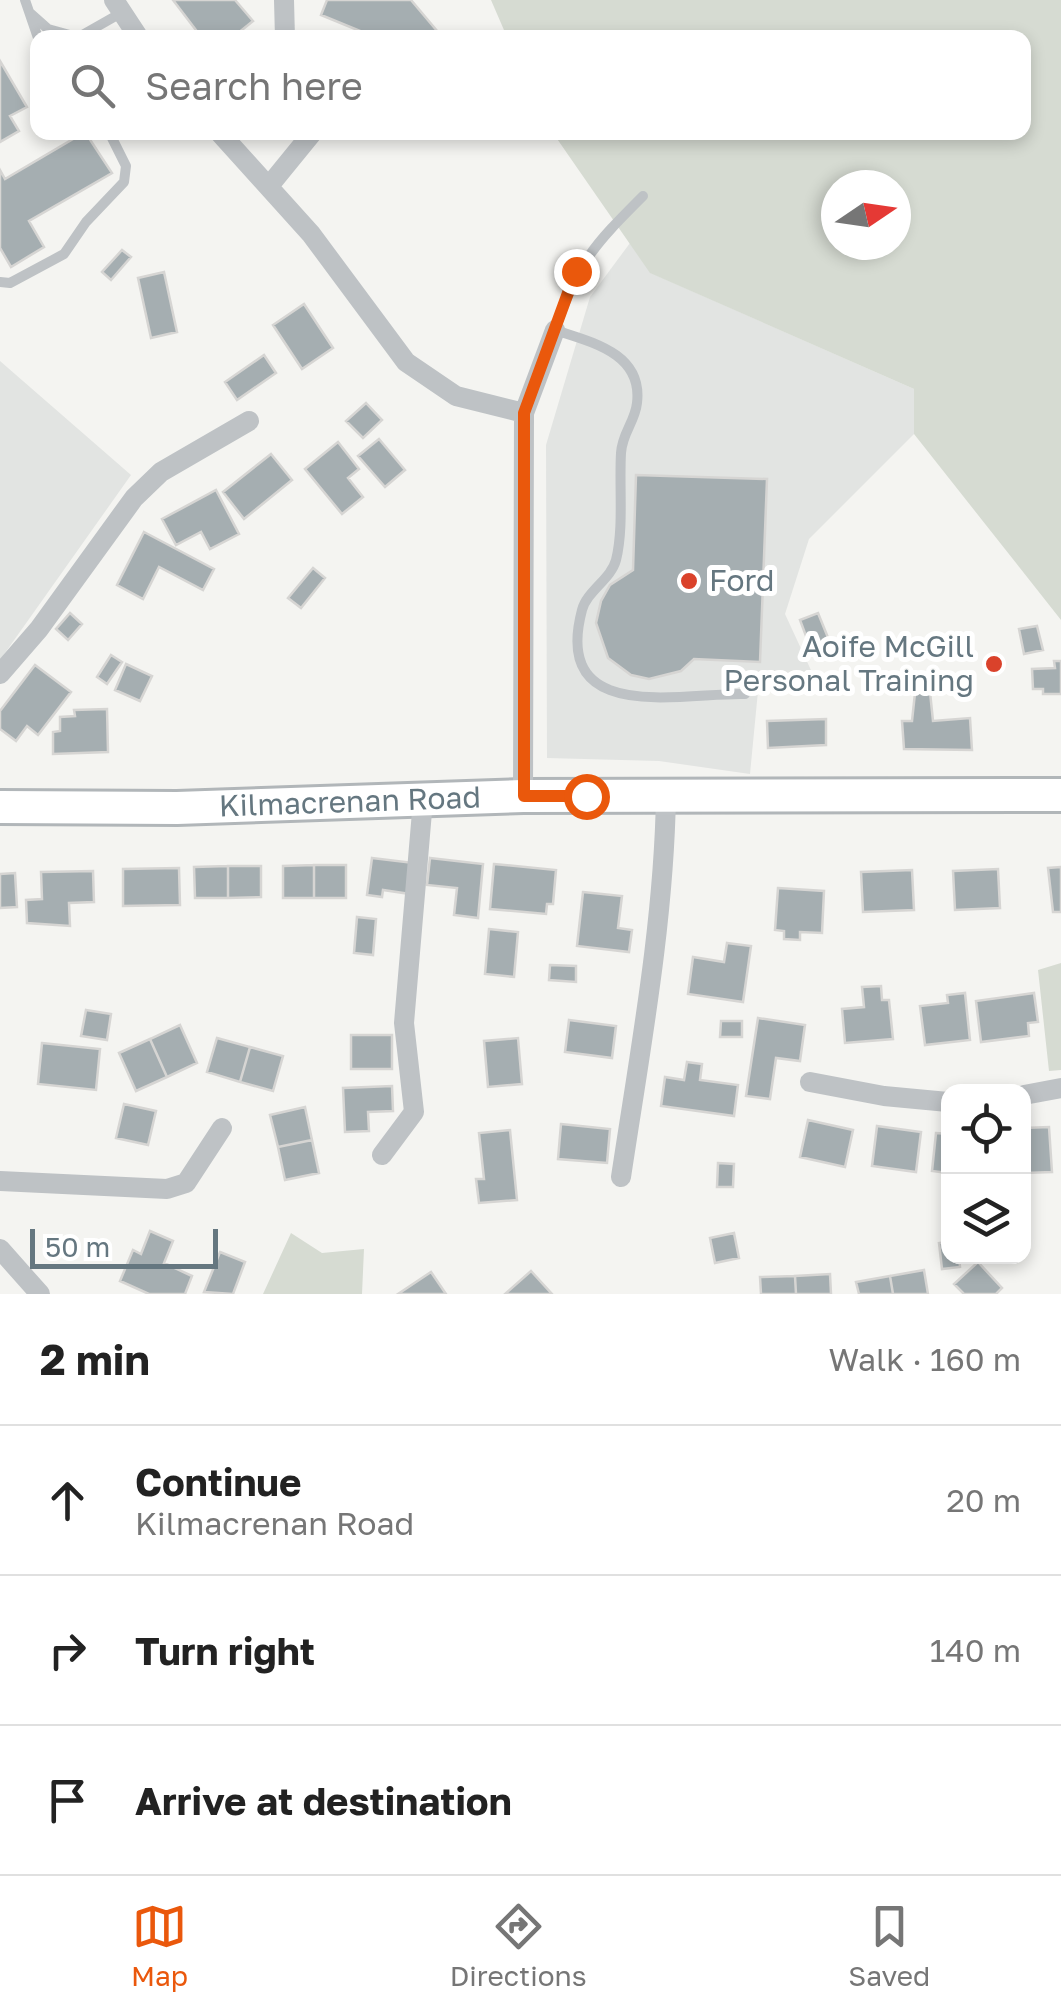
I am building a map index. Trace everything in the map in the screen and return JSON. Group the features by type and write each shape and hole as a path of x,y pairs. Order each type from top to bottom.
{"main road":[{"name":"Kilmacrenan Road","path":"0,807 177,808 524,796 1061,795"}],"street":[{"path":"284,0 285,30"},
{"path":"117,7 133,30"},
{"path":"227,140 311,234 406,362 456,396 524,413"},
{"path":"269,186 307,140"},
{"path":"524,796 524,413 555,330"},
{"path":"0,674 39,629 134,498 162,472 249,421"},
{"path":"621,1178 653,951 666,796"},
{"path":"382,1155 414,1112 404,1023 422,800"},
{"path":"810,1082 884,1096 941,1101"},
{"path":"1031,1094 1061,1088"},
{"path":"0,1182 167,1189 186,1183 222,1128"},
{"path":"0,1248 40,1294"}],"lane":[{"path":"25,0 35,30"},
{"path":"87,30 117,7"},
{"path":"30,14 51,30"},
{"path":"0,282 10,283 64,254 86,222 124,182 126,166 113,140"},
{"path":"644,196 598,240 576,271 555,330 612,348 636,382 637,403 622,436 616,563 582,606 580,655 590,676 613,692 639,700 683,700 700,693 745,694"}],"shaded area":[{"path":"491,0 1061,0 1061,620 914,434 914,389 650,273 558,140 1031,140 1031,30 504,30"},
{"path":"630,243 651,273 914,389 914,434 809,539 785,614 822,694 758,691 750,774 659,761 547,758 546,445 590,297"},
{"path":"0,361 131,475 0,660"},
{"path":"1061,963 1061,1070 1049,1071 1038,970"},
{"path":"291,1233 322,1253 364,1249 362,1294 263,1294"}],"building":[{"path":"173,0 235,0 253,21 242,30 196,30"},
{"path":"327,0 411,0 436,30 358,30 321,15"},
{"path":"0,61 27,107 10,116 19,131 0,142"},
{"path":"71,140 90,140 112,173 29,221 44,247 11,267 0,248 0,170 5,179"},
{"path":"122,250 131,257 111,280 102,272"},
{"path":"164,272 177,332 151,338 138,278"},
{"path":"304,304 333,348 302,369 273,325"},
{"path":"264,355 276,373 237,400 225,382"},
{"path":"366,403 382,420 363,438 346,421"},
{"path":"379,439 405,470 385,487 358,456"},
{"path":"338,442 359,469 348,478 363,497 342,514 305,469"},
{"path":"271,454 292,480 244,519 223,492"},
{"name":"Ford","path":"636,475 767,479 760,662 694,659 681,671 649,679 631,675 608,658 596,623 610,585 633,570"},
{"path":"216,490 239,534 210,549 201,532 176,545 162,519"},
{"path":"144,532 214,569 203,590 159,567 143,599 117,585"},
{"path":"313,568 325,578 301,608 288,598"},
{"path":"70,613 82,624 68,640 56,629"},
{"path":"818,613 831,645 812,652 800,620"},
{"path":"1037,626 1043,650 1024,654 1019,629"},
{"path":"111,655 122,662 107,684 97,677"},
{"path":"1054,661 1061,661 1061,694 1043,694 1043,689 1033,689 1032,669 1055,668"},
{"path":"126,664 152,676 140,701 115,690"},
{"path":"35,665 71,692 38,735 27,726 16,741 0,729 0,711"},
{"path":"930,692 933,721 970,718 972,750 904,749 902,721 912,721 915,693"},
{"path":"107,709 108,752 53,754 53,732 60,731 60,717 75,716 74,710"},
{"path":"826,719 826,745 768,748 767,721"},
{"path":"372,858 414,863 410,894 383,890 382,897 367,895"},
{"path":"430,858 483,864 478,918 454,915 457,888 427,885"},
{"path":"494,864 556,870 553,904 547,904 546,914 490,909"},
{"path":"314,865 346,865 346,898 314,898"},
{"path":"314,865 314,898 283,898 283,866"},
{"path":"228,866 261,866 261,897 228,898"},
{"path":"228,866 228,898 195,898 194,867"},
{"path":"1061,867 1061,912 1053,912 1048,868"},
{"path":"179,868 180,905 123,906 123,869"},
{"path":"998,869 1000,908 955,910 953,871"},
{"path":"912,870 914,910 863,912 861,872"},
{"path":"93,871 94,902 69,903 70,926 27,923 26,900 42,899 41,872"},
{"path":"15,873 17,907 0,908 0,874"},
{"path":"778,888 824,891 822,933 800,932 800,940 784,939 784,931 775,930"},
{"path":"583,892 622,896 618,928 632,930 629,952 577,946"},
{"path":"357,917 376,919 373,955 354,953"},
{"path":"489,929 518,932 514,977 485,974"},
{"path":"727,943 751,946 743,1002 688,994 693,957 724,962"},
{"path":"550,965 576,966 576,982 549,980"},
{"path":"881,986 882,1000 889,1000 893,1039 845,1043 842,1009 864,1007 862,987"},
{"path":"965,993 970,1040 925,1045 920,1006 948,1003 947,995"},
{"path":"1034,993 1038,1022 1028,1023 1029,1036 981,1042 976,1001"},
{"path":"86,1010 111,1014 107,1040 81,1036"},
{"path":"758,1018 805,1025 800,1061 776,1058 770,1099 746,1096"},
{"path":"569,1020 616,1026 612,1058 565,1052"},
{"path":"721,1021 742,1021 742,1037 720,1037"},
{"path":"180,1025 197,1063 167,1077 150,1039"},
{"path":"351,1035 392,1035 392,1069 351,1069"},
{"path":"217,1038 250,1047 240,1082 207,1072"},
{"path":"518,1038 522,1084 488,1087 484,1041"},
{"path":"150,1039 167,1077 136,1091 119,1053"},
{"path":"42,1043 100,1049 96,1090 38,1084"},
{"path":"250,1047 283,1056 273,1091 240,1082"},
{"path":"687,1062 702,1064 700,1080 738,1085 734,1116 661,1106 665,1077 684,1080"},
{"path":"392,1086 393,1111 368,1112 369,1131 345,1132 343,1088"},
{"path":"124,1104 156,1111 148,1145 116,1138"},
{"path":"305,1107 312,1140 278,1147 270,1115"},
{"path":"808,1120 853,1130 845,1167 800,1157"},
{"path":"561,1124 610,1129 607,1163 558,1159"},
{"path":"877,1126 921,1132 916,1172 872,1166"},
{"path":"1049,1127 1052,1172 1031,1173 1031,1128"},
{"path":"510,1130 517,1200 479,1203 476,1179 484,1179 479,1133"},
{"path":"936,1133 941,1133 941,1172 932,1171"},
{"path":"312,1140 319,1173 285,1180 278,1147"},
{"path":"718,1163 734,1164 733,1187 717,1187"},
{"path":"150,1231 173,1241 164,1263 192,1276 185,1294 149,1294 120,1281 133,1250 141,1254"},
{"path":"734,1233 739,1258 715,1263 710,1238"},
{"path":"220,1252 245,1262 233,1294 204,1292"},
{"path":"941,1264 960,1264 960,1267 942,1269"},
{"path":"980,1264 1002,1288 996,1294 964,1294 954,1284"},
{"path":"924,1270 928,1294 893,1294 890,1276"},
{"path":"531,1271 552,1294 505,1294"},
{"path":"431,1272 446,1294 398,1294"},
{"path":"830,1274 831,1294 796,1294 795,1276"},
{"path":"795,1276 796,1294 761,1294 760,1277"},
{"path":"890,1276 893,1294 859,1294 856,1282"}],"place":[{"name":"Ford","path":"689,581"},
{"name":"Aoife McGill Personal Training","path":"994,664"}],"route":[{"path":"576,271 535,373 524,413 524,796 586,796"}]}
